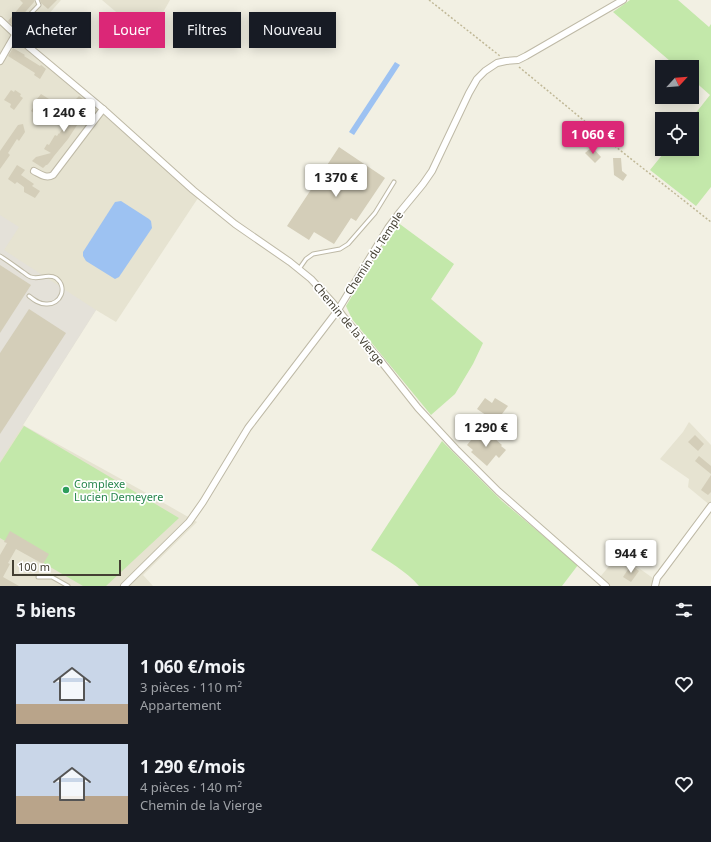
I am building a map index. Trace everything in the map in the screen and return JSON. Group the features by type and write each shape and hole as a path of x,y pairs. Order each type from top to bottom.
{"street":[{"name":"Chemin du Temple","path":"124,586 189,522 203,502 248,428 338,310 388,228 432,171 474,83 489,68 497,63 509,60 518,60 526,56 623,0"},
{"name":"Chemin de la Vierge","path":"0,20 12,31"},
{"path":"0,61 12,37"},
{"name":"Chemin de la Vierge","path":"32,48 226,217 290,262 311,279 329,298 418,408 456,449 498,491 606,586"},
{"path":"34,171 46,176 52,175 103,109"},
{"path":"655,586 657,578 711,506"}],"lane":[{"path":"33,12 39,5 37,0"},
{"path":"299,269 306,259 313,254 340,249 348,244 375,213 394,182"},
{"path":"0,256 31,278 41,278 47,276 55,278 60,284 62,292 59,299 55,302 47,304 37,302 29,296"},
{"path":"38,577 52,577 68,586"}],"path":[{"path":"429,0 509,60 711,222"}],"shaded area":[{"path":"0,0 61,0 50,12 12,12 12,48 35,48 67,75 64,80 198,198 116,322 96,310 23,425 197,522 143,575 153,586 0,586"},
{"path":"102,0 170,0 163,12 116,12"},
{"path":"0,215 19,227 4,250 96,310 0,461"},
{"path":"689,422 711,445 711,506 688,487 689,479 660,459 683,432"},
{"path":"619,554 657,581 657,586 600,586 596,582"}],"green space":[{"path":"630,0 678,0 709,27 711,24 711,187 696,206 650,170 661,156 699,156 699,112 697,112 710,95 699,85 699,60 669,60 613,12"},
{"path":"397,222 454,264 431,299 483,343 473,364 455,394 431,415 352,319 346,306"},
{"name":"Complexe Lucien Demeyere","path":"24,426 179,518 106,586 83,586 0,538 0,463"},
{"path":"442,441 502,501 578,565 562,586 419,586 403,571 371,550"}],"water":[{"path":"395,62 400,65 354,135 349,132"},
{"path":"121,201 149,219 151,221 152,228 119,277 115,279 86,261 83,256 83,252 115,202"}],"building":[{"path":"20,0 34,0 25,12 16,12 23,3"},
{"path":"40,0 57,0 48,9 41,3"},
{"path":"12,16 12,25 8,21"},
{"path":"13,48 46,69 40,79 34,75 35,73 8,56"},
{"path":"11,90 14,92 15,90 21,94 20,96 23,98 14,110 10,107 11,104 4,100"},
{"path":"41,94 49,99 38,116 31,111"},
{"path":"79,96 92,106 86,113 84,111 76,120 79,122 68,139 49,163 43,168 32,161 36,157 51,153 44,149 47,144 49,145 55,135 57,136 59,134 69,120 66,118 75,107 74,101"},
{"path":"23,124 25,132 19,141 17,139 8,153 10,155 0,169 0,151 18,125"},
{"path":"339,147 385,178 356,221 351,218 334,244 314,232 309,240 287,226"},
{"path":"592,147 601,157 595,163 585,153"},
{"path":"613,158 621,158 622,171 627,175 623,181 614,175"},
{"path":"17,165 25,170 21,175 34,184 32,186 40,191 35,198 24,192 24,187 17,182 15,184 8,179"},
{"path":"0,265 31,285 0,333"},
{"path":"29,309 66,333 0,434 0,353"},
{"path":"485,398 492,403 495,398 508,406 496,422 477,409"},
{"path":"486,431 506,450 499,458 496,455 487,466 471,452 473,450 467,445 476,434 480,438"},
{"path":"695,435 704,444 698,451 688,442"},
{"path":"699,456 711,466 711,474 695,461"},
{"path":"711,475 711,492 708,495 701,490"},
{"path":"10,531 49,554 43,564 16,549 8,563 10,564 3,577 19,586 0,586 0,555 7,543 4,542"},
{"path":"631,565 639,571 631,582 623,577"}],"place":[{"name":"Complexe Lucien Demeyere","path":"66,490"}]}
